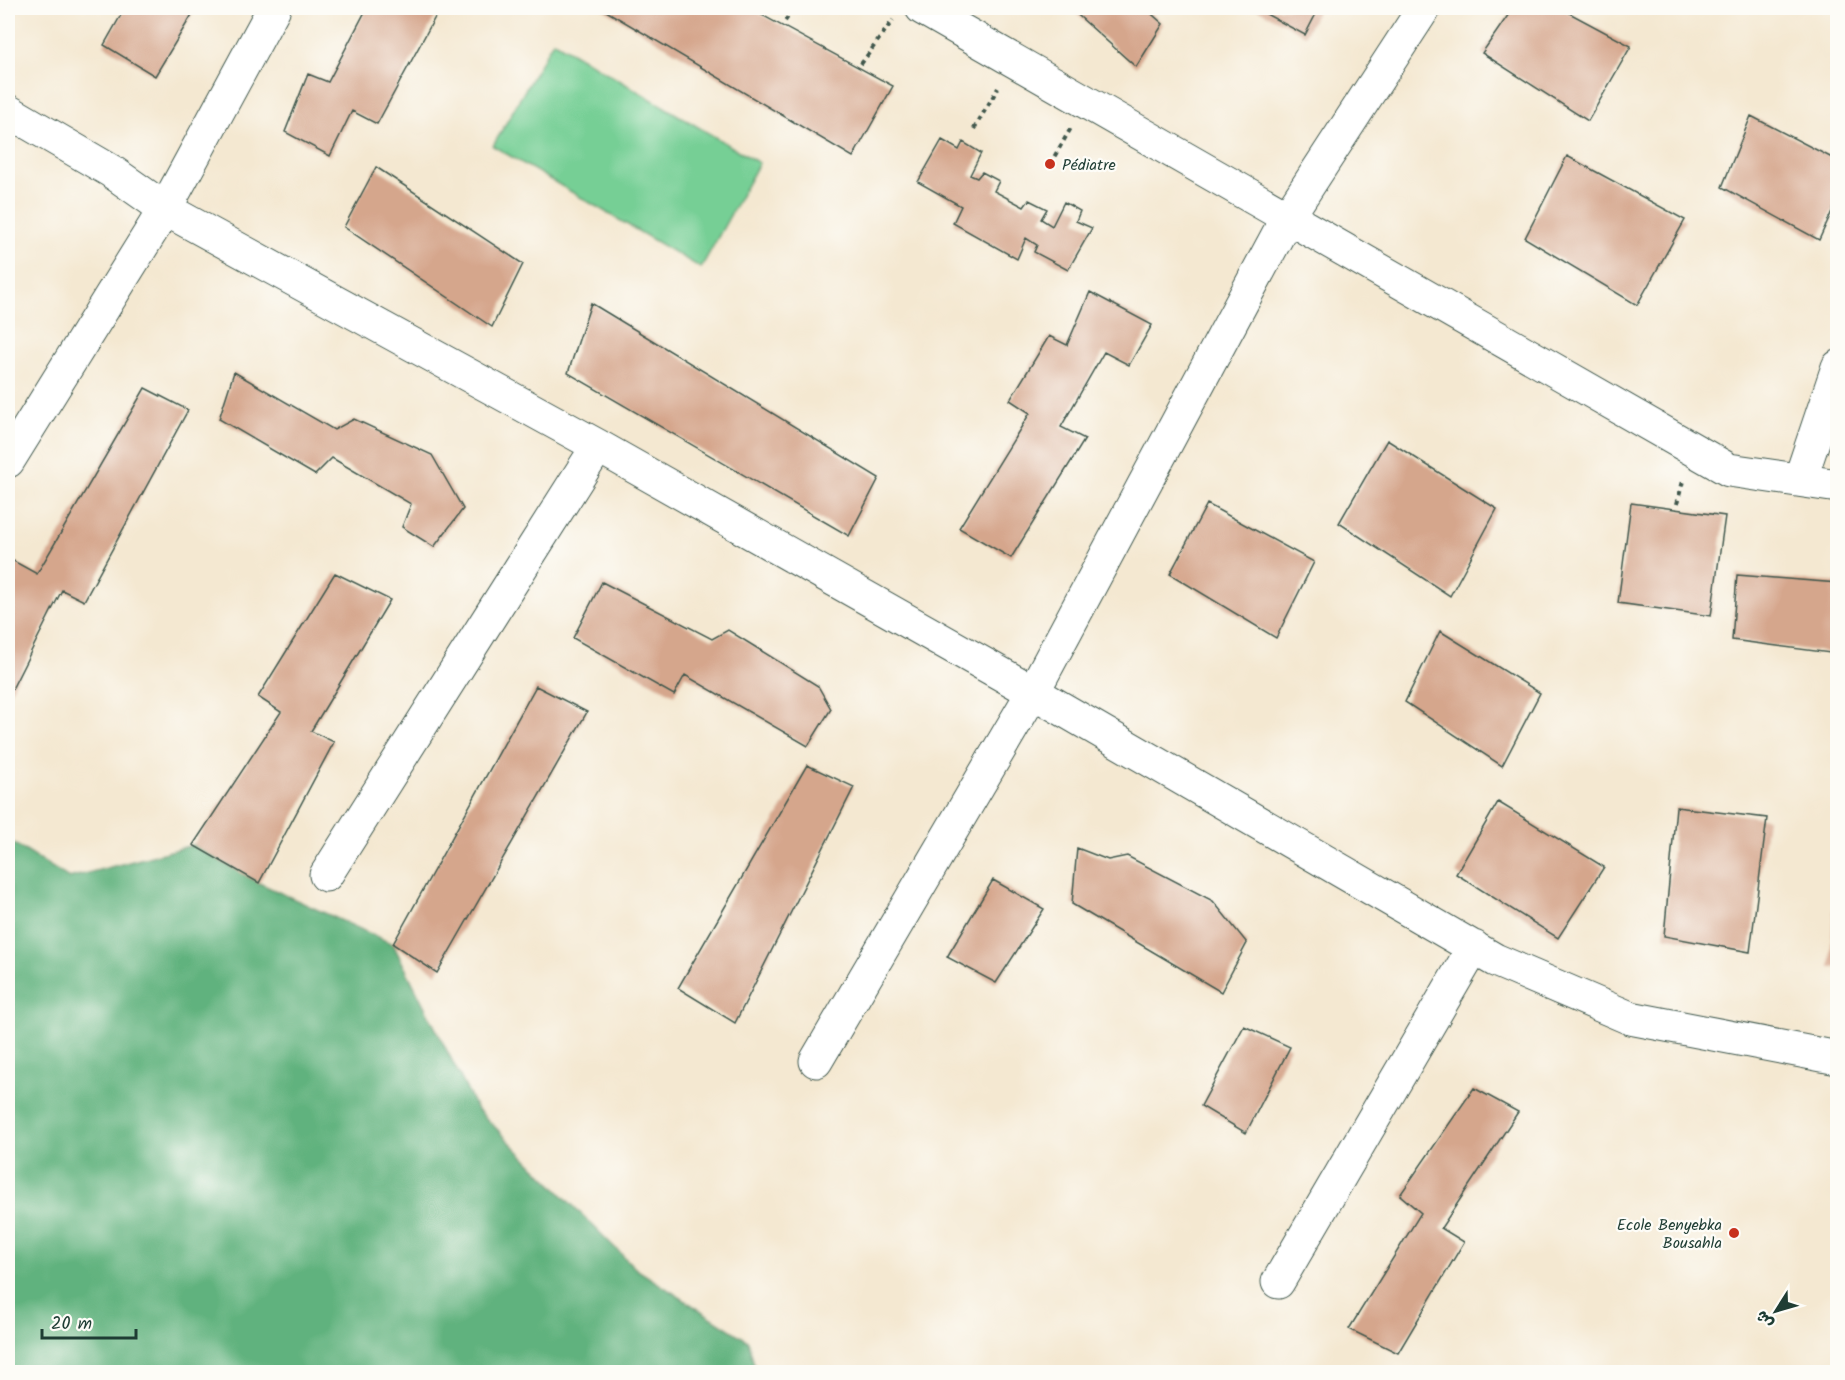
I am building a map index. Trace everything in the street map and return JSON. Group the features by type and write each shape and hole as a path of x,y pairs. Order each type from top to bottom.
{"street":[{"path":"8,461 165,209 274,8"},
{"path":"816,1061 1033,692 1287,218 1424,8"},
{"path":"908,13 1287,218 1729,470 1838,486"},
{"path":"8,111 111,171 165,209 598,446 1033,692 1496,960 1630,1018 1838,1058"},
{"path":"1800,480 1838,366"},
{"path":"326,875 598,446"},
{"path":"1278,1282 1473,947"}],"path":[{"path":"785,21 794,8"},
{"path":"861,63 908,13"},
{"path":"974,129 1001,83"},
{"path":"1050,164 1073,125"}],"green space":[{"path":"553,41 759,163 701,268 493,146"},
{"path":"8,840 69,878 193,845 259,883 393,944 476,1108 636,1269 748,1341 756,1372 8,1372"}],"building":[{"path":"125,8 196,8 155,76 104,45"},
{"path":"367,8 440,8 377,124 352,111 330,156 285,132 308,74 328,82"},
{"path":"601,8 749,8 893,86 853,157"},
{"path":"1070,8 1145,8 1163,24 1136,67"},
{"path":"1255,8 1319,8 1305,35"},
{"path":"1513,8 1560,8 1631,46 1588,121 1482,53"},
{"path":"1751,116 1838,161 1838,198 1819,240 1722,187"},
{"path":"942,140 959,150 963,142 981,153 970,175 977,178 982,172 999,181 994,191 1024,207 1029,200 1047,209 1041,219 1052,226 1064,202 1080,211 1076,221 1092,228 1068,270 1034,252 1037,245 1026,238 1017,259 953,223 961,206 918,182"},
{"path":"1567,156 1685,220 1637,305 1525,238"},
{"path":"376,167 523,264 492,327 344,227"},
{"path":"1090,292 1152,325 1129,365 1104,352 1061,427 1085,439 1011,558 959,528 1030,413 1010,400 1049,336 1067,345"},
{"path":"591,303 879,478 849,536 568,373"},
{"path":"234,372 334,430 354,419 432,455 463,509 434,547 402,527 411,504 332,458 315,475 219,419"},
{"path":"145,388 188,410 84,601 62,590 8,697 8,564 10,559 37,574"},
{"path":"1387,440 1497,509 1450,596 1339,523"},
{"path":"1631,503 1725,516 1711,616 1618,603"},
{"path":"1207,504 1314,562 1276,638 1170,574"},
{"path":"335,573 390,600 311,731 334,742 259,883 193,845 281,712 258,697"},
{"path":"1737,575 1838,583 1838,654 1732,640"},
{"path":"602,582 712,639 728,630 818,686 831,709 808,746 685,675 674,695 573,638"},
{"path":"1440,631 1540,693 1502,766 1405,702"},
{"path":"536,686 587,712 437,973 393,944"},
{"path":"807,765 854,787 735,1023 678,988"},
{"path":"1498,802 1604,867 1558,938 1456,874"},
{"path":"1676,807 1767,818 1750,952 1664,936"},
{"path":"1077,848 1108,860 1127,856 1213,901 1247,943 1221,992 1072,904"},
{"path":"993,880 1044,909 996,983 947,957"},
{"path":"1834,898 1838,898 1838,968 1830,967"},
{"path":"1244,1026 1290,1047 1246,1133 1201,1106"},
{"path":"1474,1088 1518,1112 1441,1228 1464,1242 1398,1353 1349,1329 1421,1213 1400,1195"}],"place":[{"name":"Pédiatre","path":"1050,164"},
{"name":"Ecole Benyebka Bousahla","path":"1734,1233"}]}
